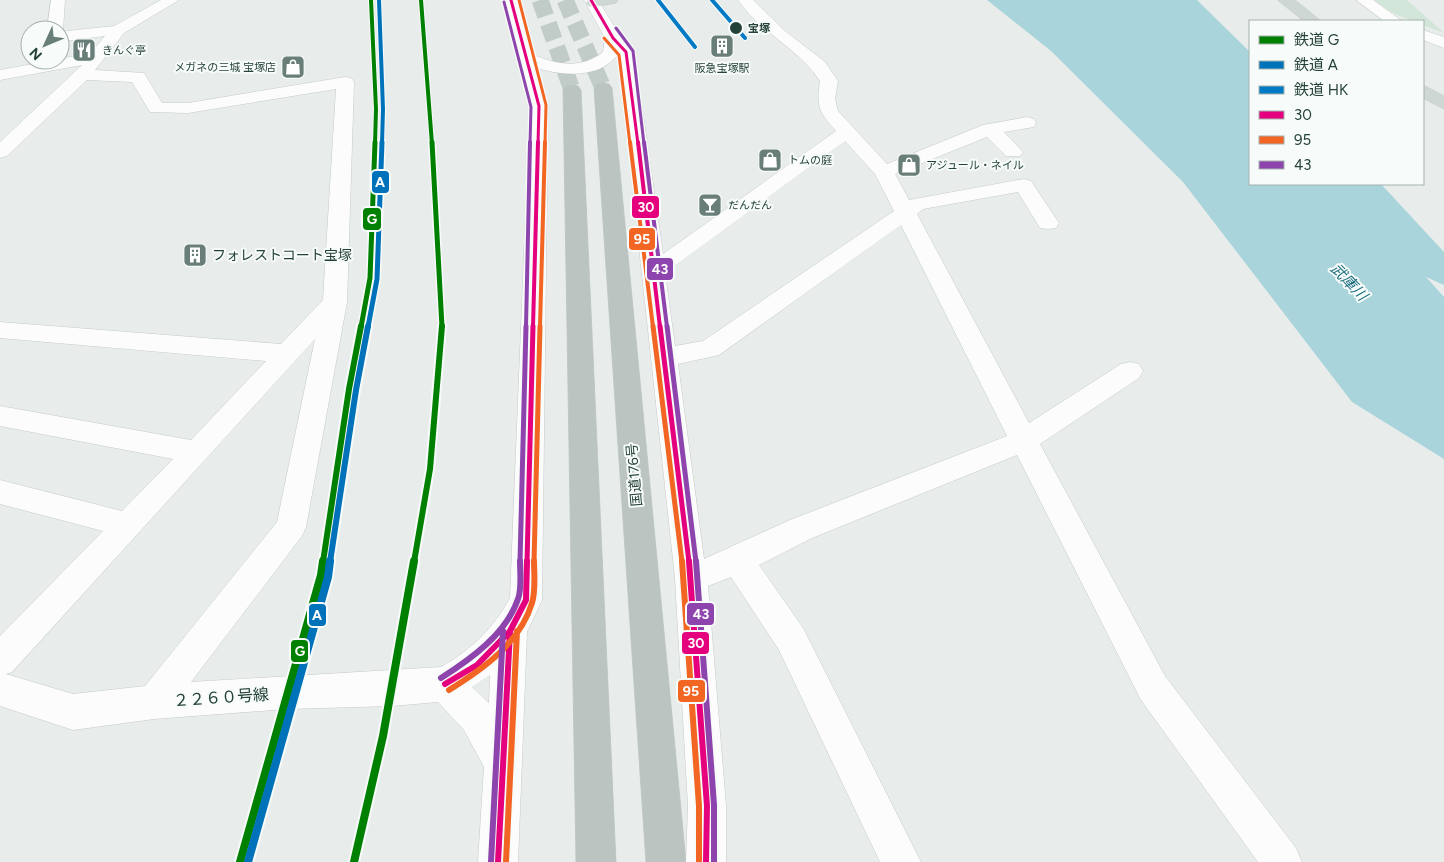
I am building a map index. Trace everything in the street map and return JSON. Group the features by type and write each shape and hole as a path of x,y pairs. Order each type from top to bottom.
{"highway":[{"path":"587,82 596,862"},
{"name":"国道176号","path":"587,82 666,862"}],"main road":[{"path":"592,2 610,0"},
{"path":"1285,0 1312,20"},
{"path":"1424,91 1444,104"}],"street":[{"path":"56,20 58,0"},
{"path":"70,36 118,30 172,0"},
{"path":"504,766 477,717 445,684 477,665 510,631 526,600 539,106 511,0"},
{"path":"745,0 779,34 819,66 829,81 826,99 829,112 884,172 1153,688 1282,862"},
{"path":"1363,0 1393,20"},
{"path":"592,2 614,38 626,52 690,578 707,806 706,862"},
{"path":"0,152 83,75 99,57 118,30"},
{"path":"1424,35 1444,42"},
{"path":"587,82 610,56 614,48 614,38"},
{"path":"0,75 99,57"},
{"path":"528,59 549,68 574,70 587,82"},
{"path":"83,75 138,77 156,108 188,108 345,82 335,302 291,527 154,702"},
{"path":"539,106 564,81 587,82"},
{"path":"884,172 990,129 1027,123"},
{"path":"990,129 1013,152"},
{"path":"654,270 846,132"},
{"path":"664,357 710,349 916,204 1024,185 1048,223"},
{"path":"0,660 129,525 335,302"},
{"path":"0,330 289,354"},
{"path":"690,578 738,560 800,529 1023,441 1130,371"},
{"path":"0,416 197,452"},
{"path":"0,492 129,525"},
{"path":"738,560 791,639 901,862"},
{"path":"498,862 510,631"},
{"name":"２２６０号線","path":"0,689 72,712 154,702 445,684"}],"green space":[{"path":"1374,0 1407,0 1444,33 1424,25 1424,20 1409,19 1385,8"}],"water":[{"name":"武庫川","path":"987,0 1197,0 1249,51 1249,185 1382,185 1444,252 1444,285 1426,277 1444,297 1444,459 1352,402 1183,182 1051,51"}],"tunnel":[{"path":"540,0 572,90"},
{"path":"565,0 603,88"}],"rail line":[{"name":"G","path":"240,862 321,575 349,389 370,278 376,109 371,0"},
{"name":"A","path":"248,862 328,577 356,390 377,279 383,109 379,0"},
{"name":"G","path":"354,862 383,736 430,469 443,317 430,104 421,0"},
{"name":"HK","path":"658,0 695,47"},
{"name":"HK","path":"712,0 745,38"}],"transit line":[{"name":"30","path":"445,684 477,665 510,631 526,600 539,106 511,0"},
{"name":"95","path":"449,690 476,673 510,642 527,616 533,601 546,105 519,0"},
{"name":"30","path":"591,0 613,38 626,52 630,77 691,578 707,806 706,862"},
{"name":"43","path":"441,678 467,661 487,644 503,624 519,598 531,107 504,2"},
{"name":"43","path":"616,28 633,51 698,577 714,805 714,862"},
{"name":"95","path":"604,38 619,55 684,579 699,806 699,862"},
{"name":"43","path":"491,862 503,631"},
{"name":"30","path":"498,862 510,631"},
{"name":"95","path":"506,862 517,631"}],"place":[{"name":"宝塚","path":"736,28"},
{"name":"阪急宝塚駅","path":"722,46"},
{"name":"きんぐ亭","path":"84,50"},
{"name":"メガネの三城 宝塚店","path":"293,67"},
{"name":"トムの庭","path":"770,160"},
{"name":"アジュール・ネイル","path":"909,165"},
{"name":"だんだん","path":"710,205"},
{"name":"フォレストコート宝塚","path":"195,255"}]}
